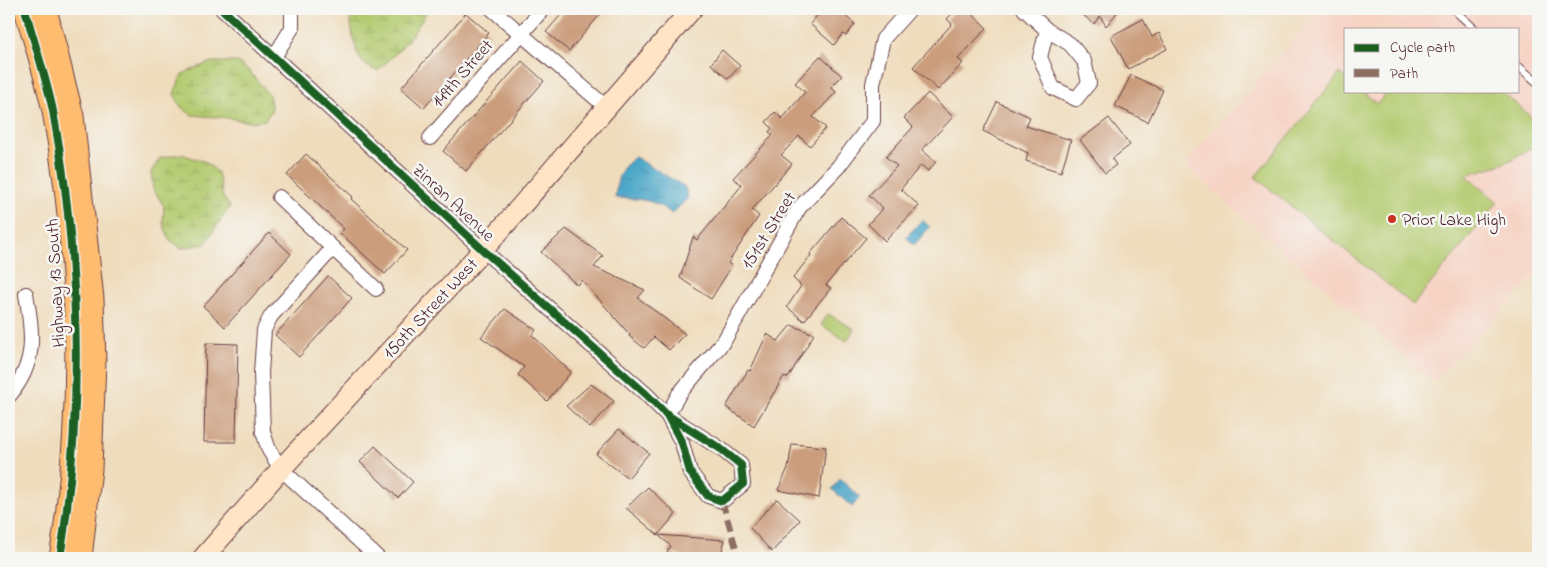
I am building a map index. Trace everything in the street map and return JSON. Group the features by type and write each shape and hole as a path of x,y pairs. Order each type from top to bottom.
{"main road":[{"name":"Highway 13 South","path":"26,9 52,109 63,178 74,284 75,399 67,515 60,558"},
{"name":"Highway 13 South","path":"46,9 73,116 93,299 95,361 91,469 81,558"}],"street":[{"name":"Zinran Avenue","path":"222,9 483,250 646,394 667,415 721,449 741,465 743,484 722,501 708,496 690,472 682,443 667,415"},
{"path":"274,56 292,28 292,9"},
{"path":"492,9 606,107"},
{"name":"149th Street","path":"430,138 543,9"},
{"name":"150th Street West","path":"203,558 281,469 483,250 692,9"},
{"name":"151st Street","path":"667,415 678,394 724,341 799,208 838,167 873,121 873,84 883,39 910,9"},
{"path":"1024,9 1047,30 1070,44 1084,61 1089,83 1076,99 1053,88 1040,56 1047,30"},
{"path":"279,197 376,290"},
{"path":"333,248 271,316 264,330 261,372 263,432 269,450 281,469 378,558"},
{"path":"9,396 28,365 32,339 26,294"}],"lane":[{"path":"1453,9 1475,28"},
{"path":"1520,68 1538,83"}],"shaded area":[{"name":"Prior Lake High","path":"1321,9 1538,9 1538,273 1433,382 1184,165"}],"green space":[{"path":"350,9 424,9 426,13 404,44 377,71 364,64 356,50"},
{"path":"211,62 238,62 250,72 269,95 272,110 265,120 249,122 230,118 192,115 181,107 174,94 182,74"},
{"path":"1340,73 1344,76 1344,92 1363,92 1377,104 1387,92 1502,92 1538,123 1538,144 1505,163 1466,175 1498,202 1413,305 1255,177"},
{"path":"181,154 206,162 218,173 223,197 230,207 205,244 181,248 169,239 163,223 164,206 153,189 151,172 160,158"},
{"path":"828,314 854,329 847,341 821,325"}],"water":[{"path":"635,157 685,187 688,198 672,214 652,202 615,198 620,174 625,166"},
{"path":"922,220 930,227 914,245 906,237"},
{"path":"840,479 860,497 852,507 832,489"}],"building":[{"path":"566,9 605,9 569,51 546,32"},
{"path":"823,9 837,9 855,24 846,36 843,34 834,45 810,24"},
{"path":"957,9 967,9 987,28 958,59 963,63 938,90 913,67 952,24 947,19"},
{"path":"1076,9 1120,9 1106,26 1100,16 1094,24"},
{"path":"466,13 489,33 424,108 401,88"},
{"path":"1143,19 1152,37 1159,33 1167,49 1128,69 1111,36"},
{"path":"722,50 740,66 728,79 711,64"},
{"path":"820,56 842,76 831,87 836,92 813,117 826,128 810,146 799,136 781,155 792,164 752,210 759,216 728,263 732,266 711,299 680,278 693,237 697,240 742,185 733,178 773,135 769,132 772,128 766,122 775,112 782,119 805,92 795,83"},
{"path":"522,61 544,81 466,171 443,151"},
{"path":"1131,75 1163,90 1148,122 1115,106"},
{"path":"928,93 953,117 922,150 936,162 928,171 921,165 901,189 919,206 885,241 868,224 883,208 869,195 897,166 886,157 913,127 904,118"},
{"path":"997,102 1030,117 1026,126 1071,140 1061,172 1026,161 1028,153 983,131"},
{"path":"1109,118 1130,145 1112,159 1116,165 1105,173 1080,140"},
{"path":"306,154 353,197 351,199 407,250 385,274 340,233 344,229 287,175"},
{"path":"841,217 866,238 826,285 831,288 804,321 787,307 801,286 793,278"},
{"path":"566,229 603,256 594,267 645,290 638,298 685,334 669,350 654,337 644,348 629,336 582,280 577,285 541,252"},
{"path":"269,233 291,254 225,327 203,306"},
{"path":"328,276 352,298 299,357 275,335"},
{"path":"505,309 536,330 532,335 571,372 547,401 518,375 524,367 481,337"},
{"path":"791,325 814,334 788,378 784,376 754,426 726,407 748,370 750,371 767,334 778,341"},
{"path":"206,343 238,344 236,442 204,442"},
{"path":"591,384 614,401 590,428 566,406"},
{"path":"619,429 649,453 628,478 596,454"},
{"path":"792,444 826,447 819,498 778,490 788,468"},
{"path":"375,446 413,482 398,498 360,462"},
{"path":"648,487 676,514 658,535 626,508"},
{"path":"777,499 800,520 772,552 750,528"},
{"path":"658,535 725,540 720,558 688,558 667,552 671,546"}],"marked path":[{"path":"722,501 739,558"}],"cycle path":[{"path":"25,9 53,111 69,222 73,278 76,334 73,447 68,503 60,558"},
{"path":"222,9 483,250 646,394 667,415 721,449 741,465 743,484 722,501 708,496 690,472 682,443 667,415"}],"place":[{"name":"Prior Lake High","path":"1392,219"}]}
